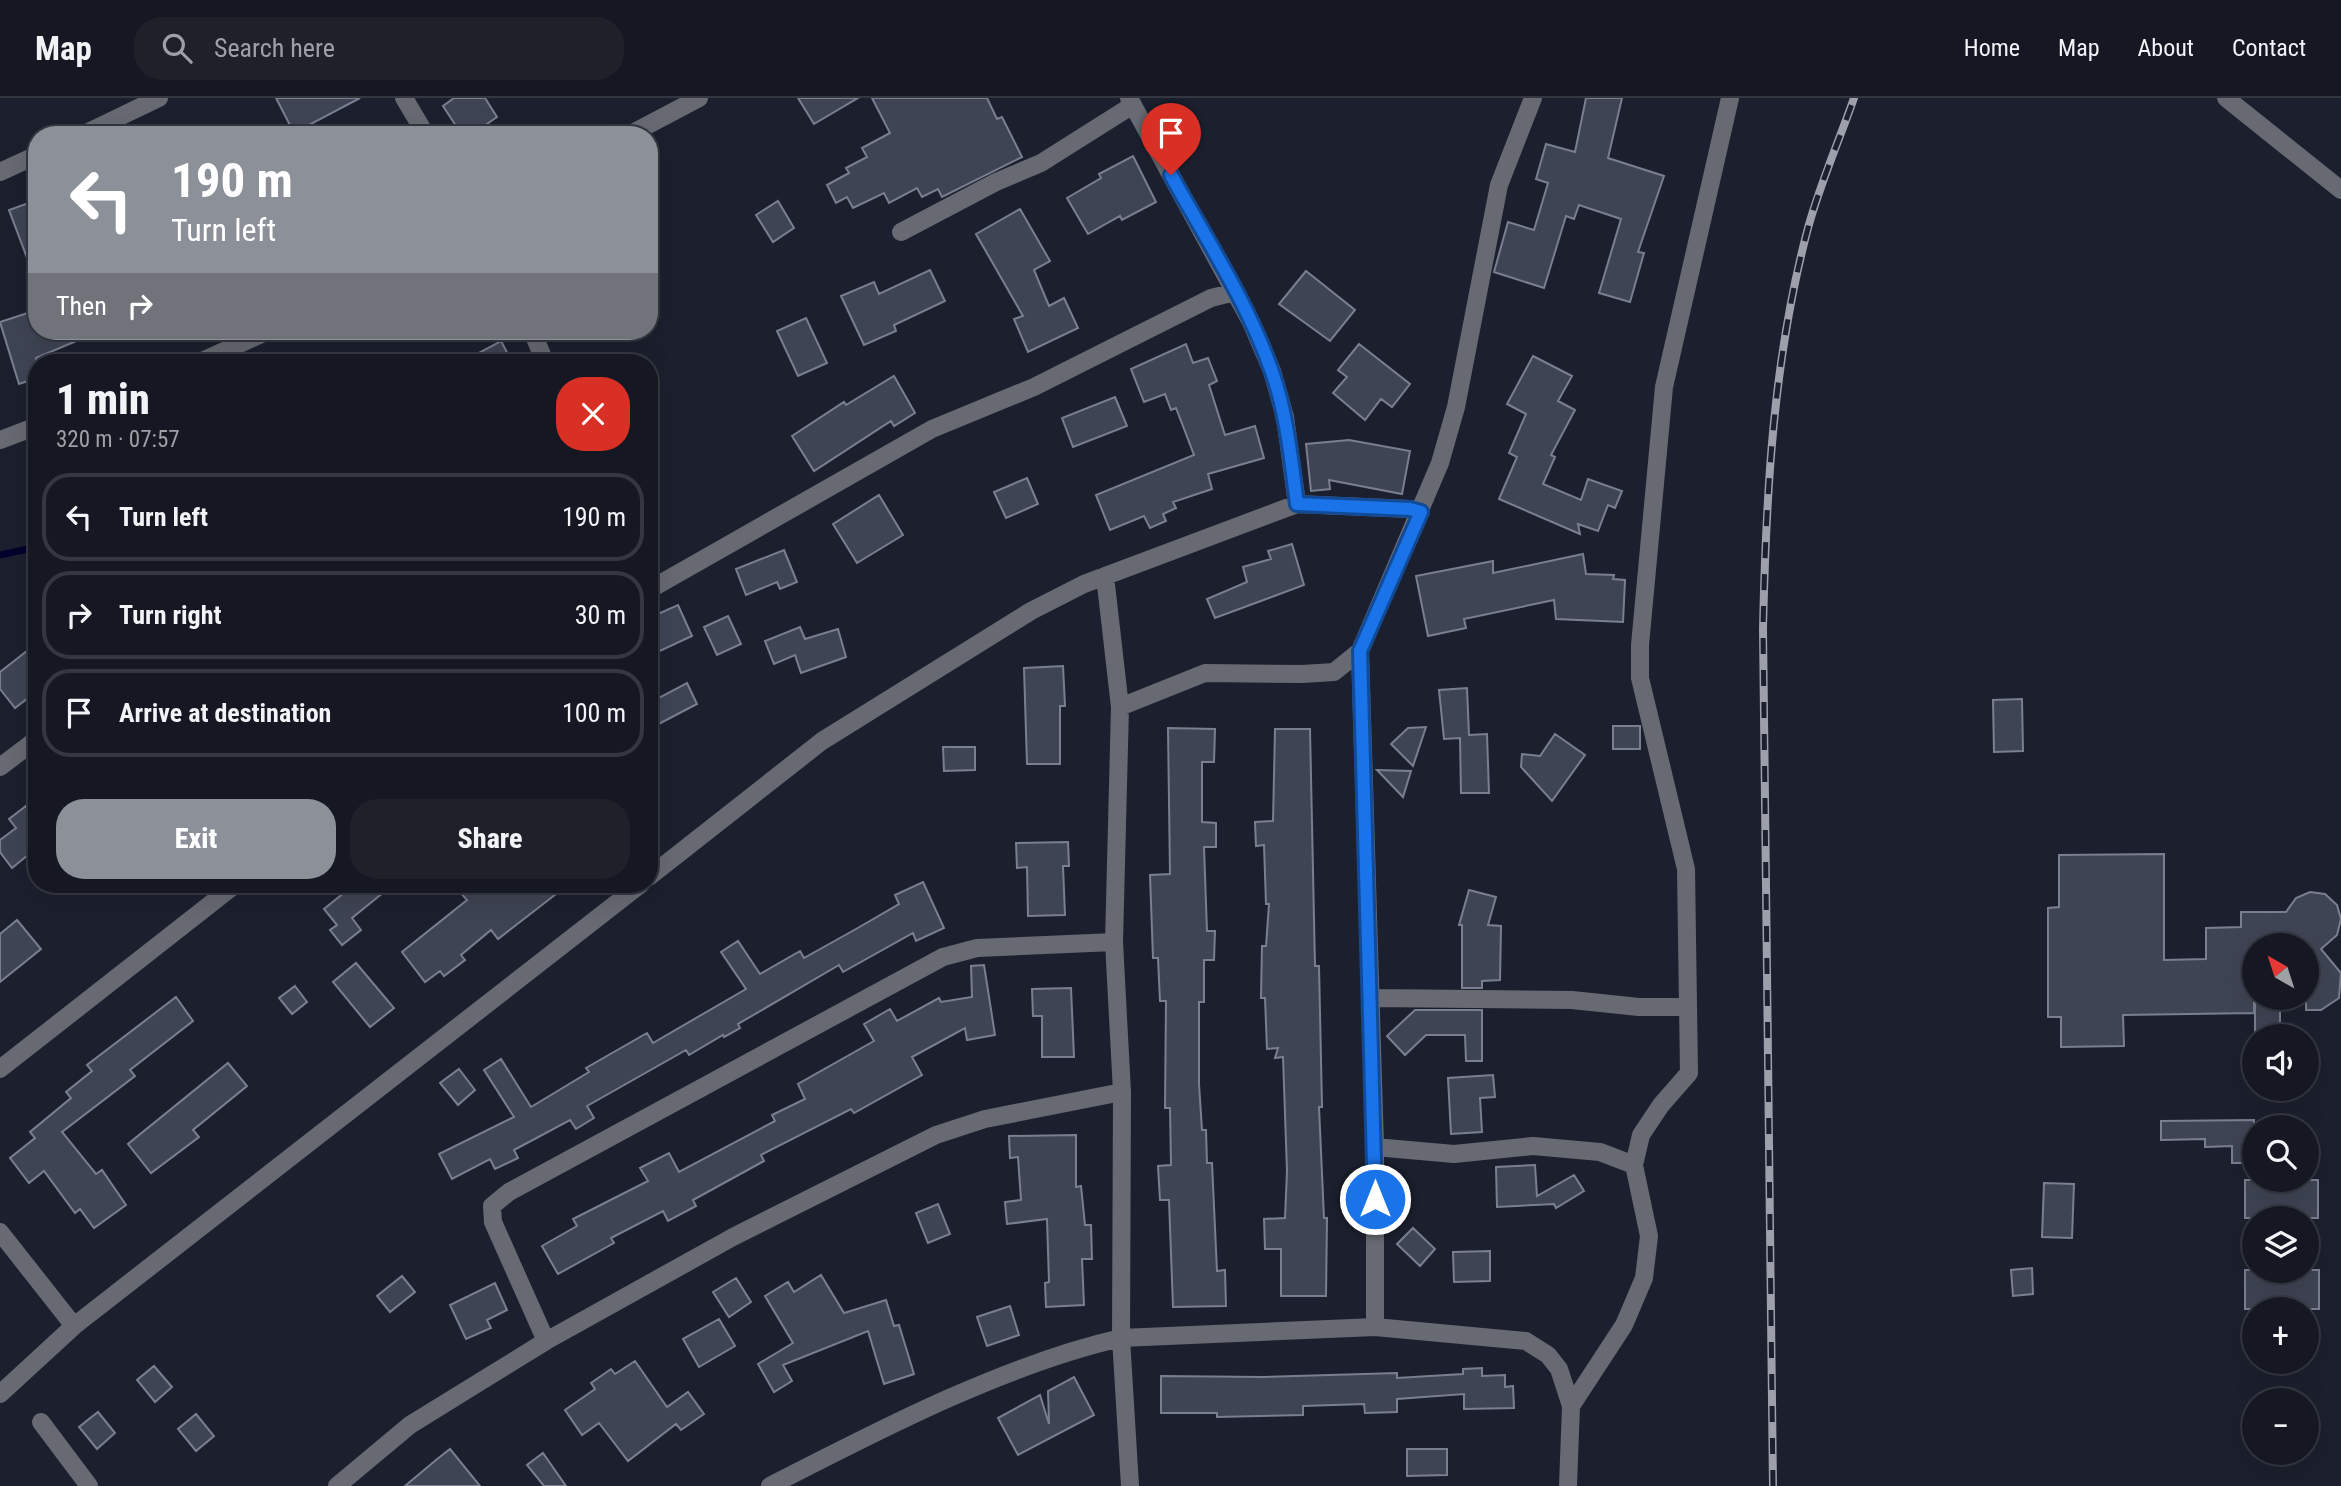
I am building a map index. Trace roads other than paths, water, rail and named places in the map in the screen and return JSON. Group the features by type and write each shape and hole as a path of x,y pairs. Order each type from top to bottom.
{"street":[{"path":"101,126 159,98"},
{"path":"404,98 421,126"},
{"path":"646,126 699,98"},
{"path":"1375,1327 1376,1147 1360,651 1440,463 1455,407 1499,185 1533,98"},
{"path":"1570,1406 1624,1325 1644,1278 1649,1236 1634,1165 1641,1135 1661,1105 1689,1073 1686,869 1640,678 1640,645 1664,387 1730,98"},
{"path":"2226,98 2341,190"},
{"path":"901,232 996,182 1041,163 1131,102 1235,292 1272,372 1285,418 1297,504"},
{"path":"0,172 28,159"},
{"path":"658,585 932,429 1034,387 1199,304 1235,292"},
{"path":"218,354 248,340"},
{"path":"0,440 28,429"},
{"path":"658,870 822,741 1031,611 1105,576 1201,537 1297,504 1410,509 1421,512"},
{"path":"1105,576 1120,707 1114,942 1122,1092 1121,1338 1130,1486"},
{"path":"1120,707 1205,673 1334,672 1360,651"},
{"path":"0,767 28,746"},
{"path":"0,1069 225,893"},
{"path":"0,1394 74,1326 629,893"},
{"path":"546,1341 493,1222 492,1206 509,1192 943,957 977,948 1114,942"},
{"path":"1371,998 1572,999 1639,1007 1687,1007"},
{"path":"337,1486 410,1425 546,1341 733,1237 936,1135 985,1118 1122,1092"},
{"path":"1376,1147 1454,1154 1533,1146 1600,1152 1634,1165"},
{"path":"0,1232 74,1326"},
{"path":"770,1486 838,1451 1000,1377 1070,1349 1121,1338 1375,1327 1526,1341 1548,1355 1559,1368 1570,1406 1568,1486"},
{"path":"41,1422 89,1486"}],"waterway":[{"path":"0,555 28,549"}],"railway":[{"path":"1773,1486 1763,629 1766,528 1779,377 1796,277 1813,212 1854,98"}]}
